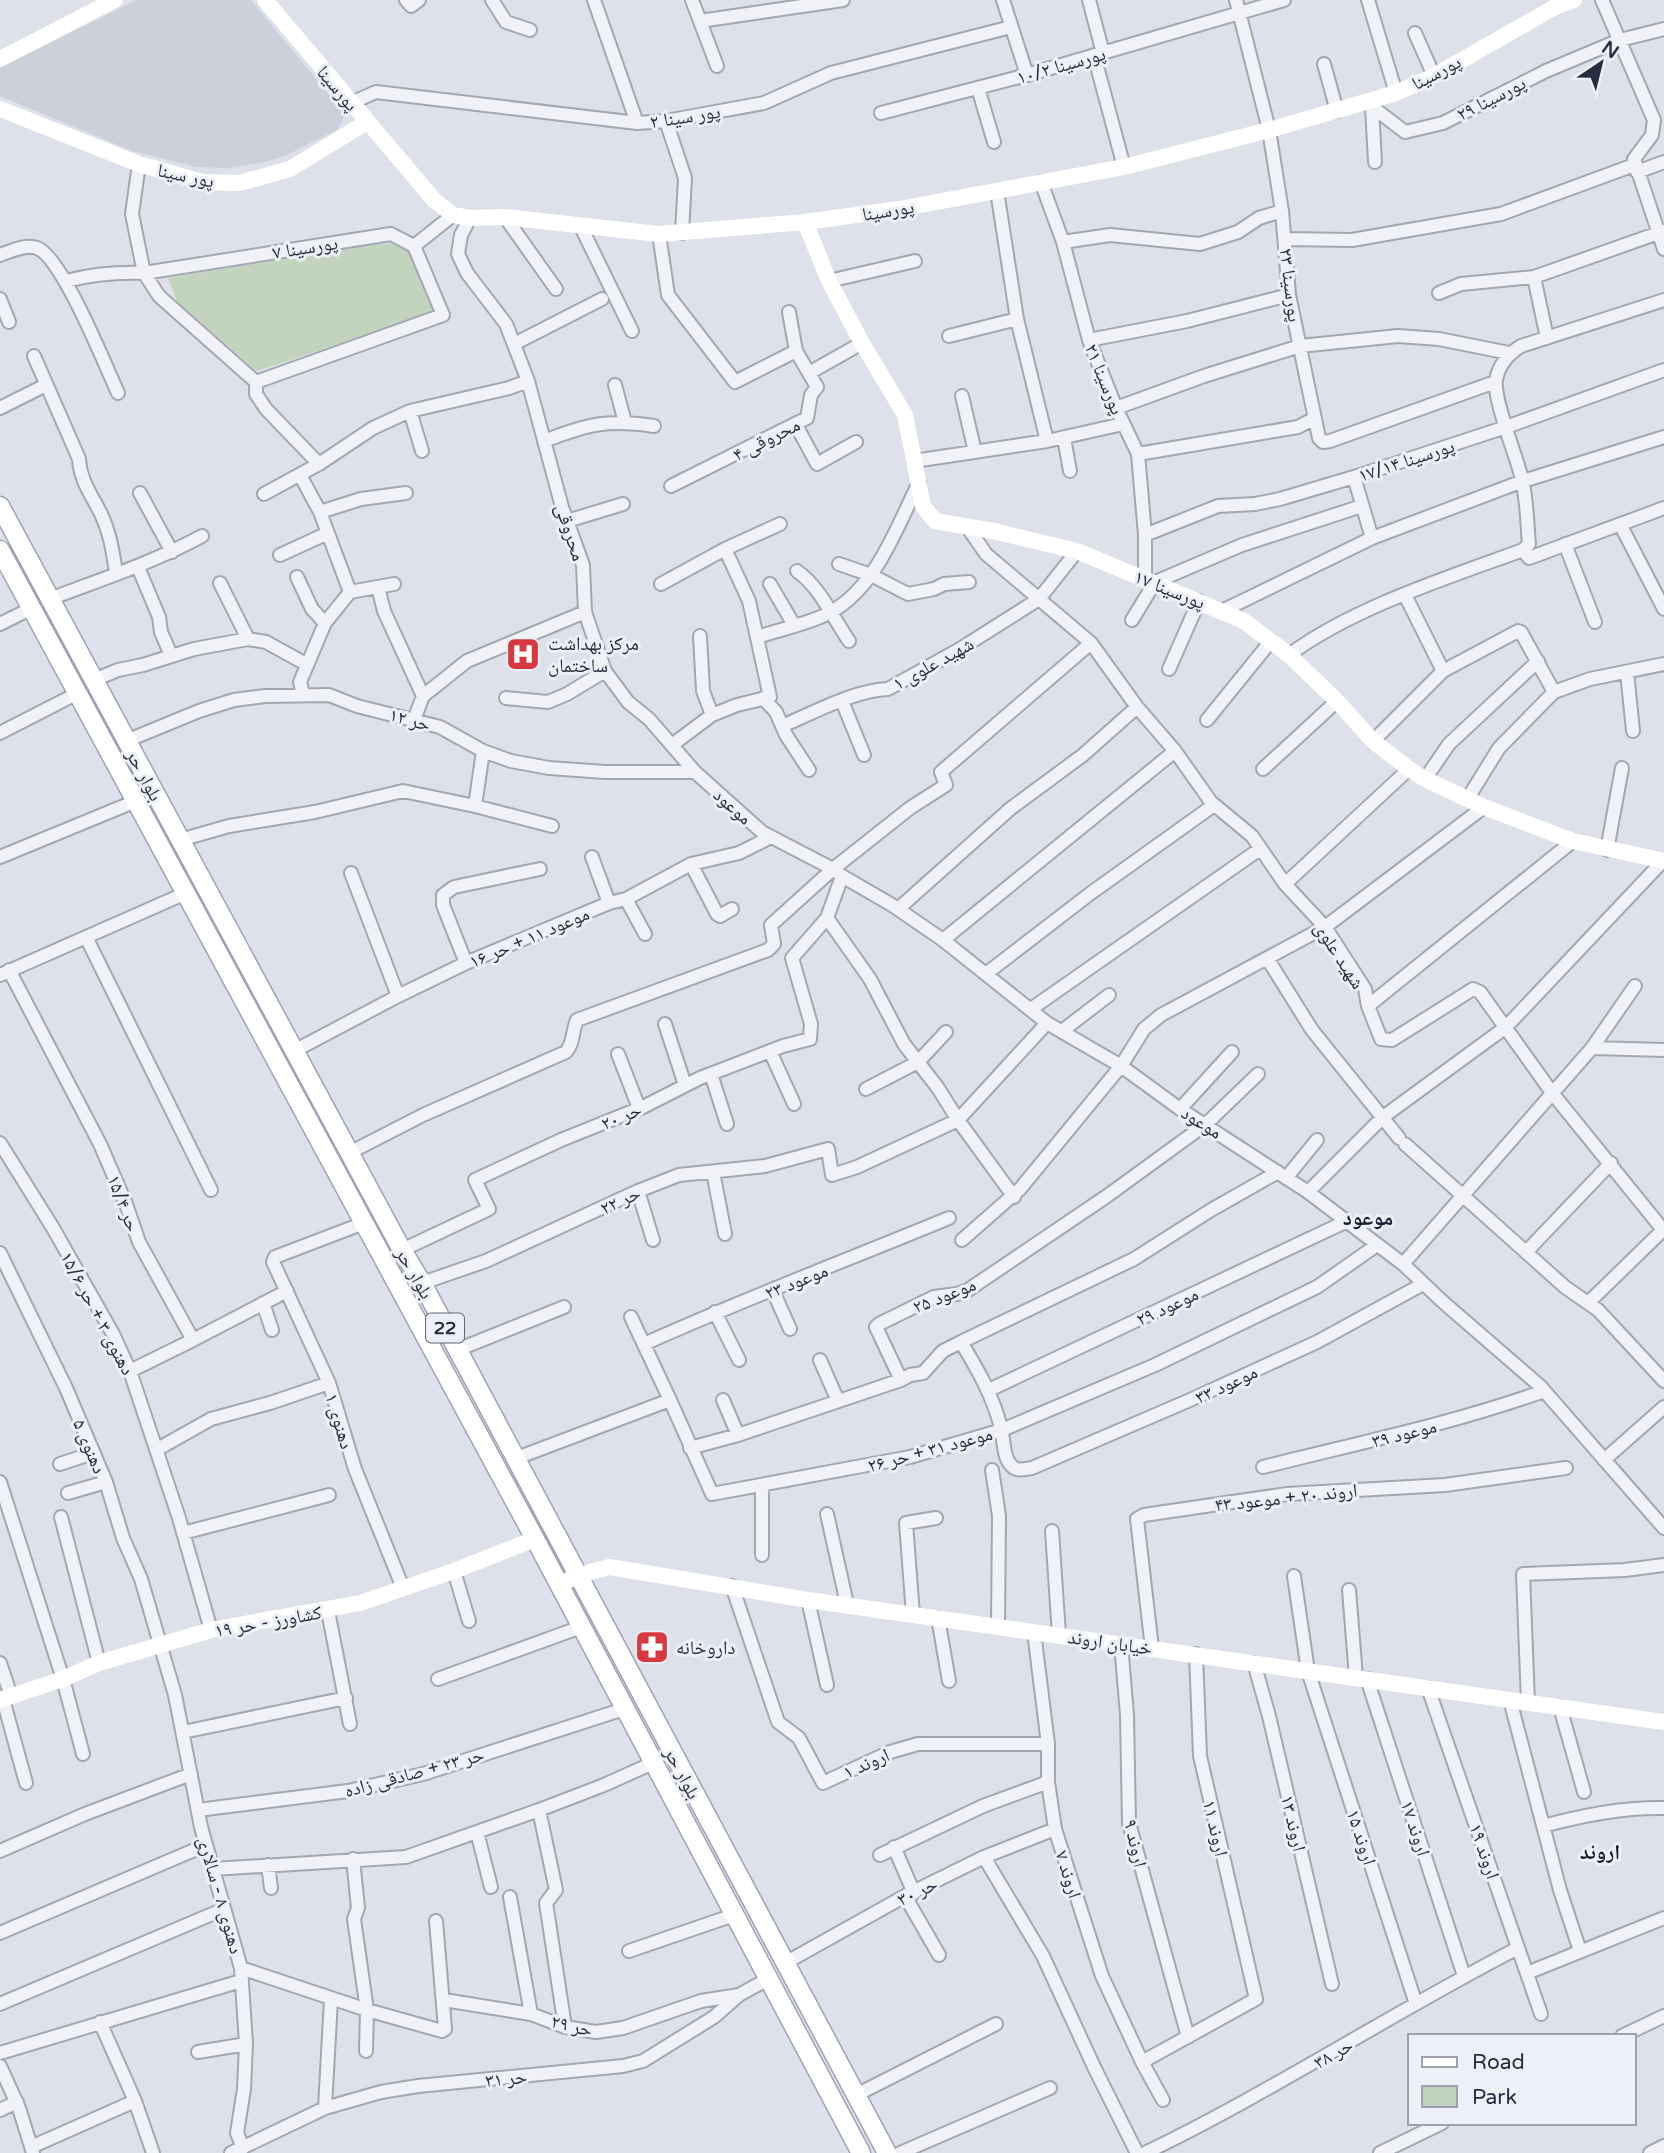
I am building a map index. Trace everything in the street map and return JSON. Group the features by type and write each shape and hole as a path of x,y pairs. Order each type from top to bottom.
{"main road":[{"name":"بلوار حر","path":"0,506 349,1153 422,1283 887,2153"},
{"name":"بلوار حر","path":"0,550 535,1539 861,2153"},
{"path":"32,608 50,599"}],"street":[{"path":"0,59 115,0"},
{"name":"پورسینا","path":"265,0 434,200 453,215 470,218 505,217 659,234 805,222 899,209 1124,167 1269,130 1369,104 1396,93 1434,76 1553,4 1574,0"},
{"path":"406,0 411,6 419,0"},
{"path":"492,0 506,23 530,30"},
{"path":"594,0 638,123"},
{"path":"692,0 717,66"},
{"path":"700,21 843,0"},
{"path":"1003,0 1027,75"},
{"path":"1089,0 1124,167"},
{"name":"پورسینا ۲۳","path":"1236,0 1269,130 1282,211 1289,295 1318,438 1324,442 1331,441 1495,382"},
{"name":"پورسینا ۱۰/۲","path":"881,113 1027,75 1284,0"},
{"path":"1368,0 1396,93"},
{"path":"1602,0 1654,120 1652,135 1637,153 1635,168 1661,232 1664,249"},
{"name":"پور سینا ۲","path":"351,103 376,92 638,123 666,121 764,103 831,73 1011,27"},
{"path":"1620,40 1664,29"},
{"path":"1415,33 1434,76"},
{"name":"پورسینا ۲۹","path":"1369,104 1405,132 1443,122 1546,71 1620,40"},
{"path":"1324,64 1337,111"},
{"path":"978,88 994,142"},
{"path":"1369,104 1375,162"},
{"name":"پور سینا","path":"0,109 139,164 202,182 240,183 289,169 367,122"},
{"path":"666,121 685,178 682,233"},
{"path":"1285,239 1352,240 1501,214 1635,168 1664,162"},
{"path":"139,164 132,214 144,273 159,296 256,382 256,394 266,409 319,464"},
{"name":"پورسینا ۲۱","path":"1041,182 1063,242 1089,340 1138,454 1150,581"},
{"path":"997,191 1017,319 1047,441"},
{"path":"1063,242 1110,235 1200,244 1238,232 1259,218 1282,211"},
{"path":"256,382 443,315 414,246 453,215"},
{"path":"505,217 556,289"},
{"name":"محروقی","path":"470,218 461,234 458,254 467,273 506,324 528,381 567,521 583,565 585,612 605,671 628,702 649,719 695,772"},
{"name":"پورسینا ۱۷","path":"805,222 829,281 905,415 923,506 935,521 993,531 1077,551 1244,621 1289,655 1337,701 1373,741 1425,779 1484,807 1573,841 1663,861"},
{"path":"580,225 632,331"},
{"path":"1439,293 1461,284 1534,277 1661,232"},
{"name":"پورسینا ۷","path":"66,281 104,273 144,273 391,234 414,246"},
{"path":"659,234 668,295 736,382 796,351"},
{"path":"0,255 27,247 36,248 66,281 118,393"},
{"path":"829,281 915,261"},
{"path":"1534,277 1547,338"},
{"path":"1089,340 1187,321 1289,295"},
{"path":"514,344 602,299"},
{"path":"1289,655 1314,636 1405,595 1523,550 1529,544 1523,481 1495,382 1502,363 1509,353 1521,346 1664,300"},
{"path":"0,301 9,322"},
{"path":"789,312 796,351 810,373 862,343"},
{"path":"949,336 1017,319"},
{"path":"1116,408 1204,376 1300,346 1398,336 1439,339 1509,353"},
{"path":"34,356 79,459 79,474 112,541 117,573"},
{"name":"پورسینا ۱۷/۱۴","path":"1145,535 1218,506 1255,504 1280,499 1354,477 1506,427 1664,370"},
{"name":"محروقی ۴","path":"671,486 796,425 809,415 811,395 817,387 810,373"},
{"path":"264,494 319,464 373,428 410,411 509,388 528,381"},
{"path":"0,408 46,385"},
{"path":"615,385 625,422"},
{"path":"962,396 975,452"},
{"path":"410,411 422,451"},
{"path":"1138,454 1297,427 1315,418"},
{"path":"544,441 585,425 625,422 654,426"},
{"path":"914,461 1064,438 1123,424"},
{"path":"796,425 817,464 856,442"},
{"path":"1064,438 1070,471"},
{"path":"1222,611 1372,538 1523,481 1664,438"},
{"path":"300,475 320,512 351,592"},
{"path":"1354,477 1372,538"},
{"path":"758,637 829,613 850,598 871,575 919,483"},
{"path":"140,493 172,552"},
{"path":"320,512 361,499 406,493"},
{"path":"567,521 623,505"},
{"path":"1132,620 1150,581 1242,545 1362,506"},
{"path":"1523,550 1529,558 1620,524 1662,513"},
{"path":"661,584 725,549 780,524"},
{"path":"1620,524 1664,609"},
{"name":"شهید علوی","path":"968,528 986,554 1091,643 1214,805 1252,836 1285,884 1325,927 1365,989 1368,1006 1381,1039 1392,1040 1473,989 1480,992 1553,1094 1664,1230"},
{"path":"280,555 328,533"},
{"path":"50,599 138,567 202,536"},
{"path":"1565,544 1595,622"},
{"path":"725,549 749,601 758,637 767,697 808,770"},
{"name":"شهید علوی ۱","path":"782,726 842,701 877,689 888,689 923,671 1039,599 1077,551"},
{"path":"839,564 871,575 908,594 934,589 944,584 969,582"},
{"path":"138,567 159,617 160,632 172,655"},
{"path":"797,571 816,588 829,613 849,641"},
{"path":"297,578 312,610 325,623"},
{"path":"220,583 248,639"},
{"path":"303,694 300,682 325,623 351,592 394,584"},
{"path":"770,584 794,625"},
{"path":"378,587 384,611 423,696"},
{"path":"1405,595 1443,671"},
{"path":"1169,669 1199,601"},
{"path":"0,624 32,608"},
{"path":"414,720 423,696 467,662 585,612"},
{"path":"1373,741 1443,671 1518,631 1554,692"},
{"path":"700,636 703,691 712,715"},
{"path":"94,680 118,670 172,655 248,639 266,642 306,664"},
{"path":"1207,720 1271,641"},
{"path":"349,1153 423,1115 569,1049 577,1020 768,950 774,944 771,925 837,873 910,808 946,785 942,772 1091,643"},
{"path":"1425,779 1449,744 1538,661"},
{"path":"1468,798 1499,748 1554,692 1590,679 1664,664"},
{"path":"506,698 548,702 605,671"},
{"path":"1627,672 1633,731"},
{"path":"0,733 78,693"},
{"name":"حر ۱۲","path":"126,741 199,711 234,700 303,694 329,695 357,706 440,727 483,751 511,761 549,768 605,772 695,772"},
{"path":"672,745 712,715 767,697"},
{"path":"842,701 864,755"},
{"path":"1263,769 1337,701"},
{"path":"898,909 1010,809 1083,755 1137,707"},
{"path":"475,806 483,751"},
{"path":"943,940 1175,751"},
{"path":"1607,850 1622,768"},
{"path":"1285,884 1409,769"},
{"name":"موعود","path":"695,772 769,838 837,873 898,909 987,973 1047,1023 1121,1066 1180,1109 1308,1192 1403,1264 1544,1391 1664,1528"},
{"path":"180,840 229,826 314,812 403,791 552,826"},
{"path":"0,857 136,801"},
{"path":"987,973 1091,893 1214,805"},
{"path":"961,1240 1014,1197 1121,1066 1144,1029 1161,1015 1325,927 1484,807"},
{"name":"موعود ۱۱ + حر ۱۶","path":"294,1051 466,963 609,903 626,899 691,864 738,853 769,838"},
{"path":"1368,1006 1573,841"},
{"path":"1031,1009 1261,849"},
{"path":"592,858 609,903"},
{"path":"1308,1192 1383,1117 1506,1027 1663,861"},
{"path":"691,864 717,914 720,916 732,909"},
{"path":"466,963 443,905 443,895 454,887 540,869"},
{"path":"351,873 398,996"},
{"path":"837,873 827,918 870,979 904,1044 1014,1197"},
{"path":"5,973 186,893"},
{"path":"626,899 645,934"},
{"name":"حر ۲۰","path":"402,1250 489,1209 475,1180 711,1074 770,1051 805,1042 811,1036 811,1024 792,958 827,918"},
{"path":"87,939 211,1190"},
{"path":"1267,958 1312,1030 1402,1141 1565,1287 1588,1303 1627,1340 1664,1381"},
{"name":"حر ۱۵/۴","path":"5,973 100,1144 139,1241 193,1340"},
{"path":"1403,1264 1553,1094 1591,1048 1635,986"},
{"path":"1062,1031 1109,995"},
{"path":"958,1119 1047,1023"},
{"path":"665,1024 685,1086"},
{"path":"866,1089 918,1062 946,1032"},
{"path":"1591,1048 1664,1050"},
{"path":"770,1051 794,1104"},
{"path":"1180,1109 1232,1052"},
{"path":"618,1054 639,1108"},
{"path":"711,1074 727,1124"},
{"path":"1206,1124 1258,1074"},
{"name":"حر ۲۲","path":"422,1283 486,1261 638,1191 680,1175 765,1166 828,1149 832,1175 857,1167 958,1119"},
{"name":"موعود ۲۵","path":"901,1380 876,1327 879,1324 934,1297 968,1290 1107,1196 1206,1124"},
{"path":"690,1448 738,1435 923,1373 943,1351 1135,1259 1211,1210 1282,1175 1317,1140"},
{"name":"دهنوی ۳ + حر ۱۵/۶","path":"0,1143 113,1334 130,1371 183,1533 211,1630"},
{"path":"1525,1252 1611,1163"},
{"path":"713,1171 724,1234"},
{"path":"638,1191 653,1240"},
{"name":"موعود ۲۳","path":"644,1344 715,1312 773,1291 949,1218"},
{"name":"موعود ۲۹","path":"989,1391 1345,1222"},
{"name":"دهنوی ۱","path":"364,1223 275,1257 273,1262 329,1383 355,1469 403,1588"},
{"path":"1588,1303 1664,1230"},
{"name":"موعود ۳۱ + حر ۲۶","path":"631,1317 712,1494 910,1457 1002,1430 1155,1365 1317,1287 1377,1245"},
{"name":"دهنوی ۵","path":"0,1253 66,1388 106,1482 162,1646"},
{"name":"موعود ۳۳","path":"1002,1430 1008,1464 1021,1470 1032,1468 1317,1342 1423,1284"},
{"path":"130,1371 288,1291"},
{"path":"773,1291 790,1329"},
{"path":"263,1303 272,1330"},
{"path":"457,1350 564,1307"},
{"path":"715,1312 739,1360"},
{"path":"961,1342 989,1391 1002,1430"},
{"path":"820,1360 838,1401"},
{"path":"156,1450 211,1419 329,1383"},
{"name":"موعود ۳۹","path":"1263,1466 1401,1435 1489,1411 1544,1391"},
{"path":"514,1459 670,1400"},
{"path":"723,1401 738,1435"},
{"path":"1604,1460 1664,1407"},
{"path":"60,1464 93,1453"},
{"name":"اروند ۲۰ + موعود ۴۳","path":"1152,1648 1137,1518 1287,1494 1445,1485 1566,1468"},
{"path":"992,1469 999,1516 998,1626"},
{"path":"0,1482 63,1679 83,1754"},
{"path":"68,1493 106,1482"},
{"path":"762,1486 762,1555"},
{"path":"183,1533 329,1495"},
{"path":"827,1514 847,1604"},
{"path":"61,1517 99,1662"},
{"path":"913,1615 906,1523 936,1518"},
{"path":"1052,1531 1059,1635"},
{"name":"کشاورز - حر ۱۹","path":"4,1699 63,1679 99,1662 211,1630 328,1611 360,1603 454,1571 535,1539"},
{"path":"1528,1702 1523,1574 1625,1570 1664,1565"},
{"name":"خیابان اروند","path":"558,1585 577,1576 609,1567 808,1600 1664,1722"},
{"path":"454,1571 469,1621"},
{"name":"اروند ۱۵","path":"1294,1576 1308,1671 1416,2004"},
{"name":"اروند ۱","path":"732,1586 778,1722 799,1738 823,1783 890,1752 918,1744 1048,1744"},
{"name":"اروند ۱۷","path":"1349,1590 1361,1678 1464,1976"},
{"path":"808,1600 827,1685"},
{"path":"328,1611 350,1724"},
{"path":"937,1618 949,1681"},
{"path":"438,1679 581,1627"},
{"name":"اروند ۷","path":"1034,1632 1055,1829 1102,1976 1163,2101"},
{"name":"اروند ۹","path":"1121,1644 1129,1823 1188,2037"},
{"name":"دهنوی ۸ - سالاری","path":"162,1646 206,1845 241,1974 246,2044 237,2150"},
{"name":"اروند ۱۱","path":"1188,2037 1256,1999 1200,1756 1196,1654"},
{"path":"0,1663 4,1699 26,1783"},
{"name":"اروند ۱۳","path":"1254,1663 1332,1984"},
{"name":"اروند ۱۹","path":"1428,1688 1541,2014"},
{"path":"183,1732 346,1698"},
{"path":"1510,1700 1560,1889 1580,1951"},
{"path":"1560,1707 1584,1792"},
{"name":"حر ۲۳ + صادقی زاده","path":"198,1810 348,1791 423,1774 624,1709"},
{"path":"213,1869 406,1857 539,1810 653,1763"},
{"path":"0,1851 85,1814 191,1774"},
{"path":"880,1855 983,1806 1048,1782"},
{"path":"1544,1826 1586,1814 1640,1807 1664,1808"},
{"path":"539,1810 556,1890 546,1903 565,2027"},
{"name":"حر ۳۰","path":"785,1963 909,1894 984,1857 1055,1829"},
{"path":"477,1832 491,1887"},
{"path":"0,1933 206,1845"},
{"path":"894,1847 909,1894 939,1955"},
{"path":"984,1857 1043,1956 1095,2069 1138,2153"},
{"path":"353,1859 358,1908 354,1919 367,2010 366,2050"},
{"path":"268,1865 271,1888"},
{"path":"510,1897 531,2014"},
{"path":"0,2004 224,1909"},
{"path":"629,1951 734,1915"},
{"path":"1527,1973 1664,1919"},
{"path":"0,2053 241,1974 442,2031 445,2029 444,2000 436,1921"},
{"name":"حر ۳۸","path":"1145,2153 1309,2067 1464,1976 1518,1948"},
{"name":"حر ۳۱","path":"237,2150 326,2108 381,2092 623,2066 643,2061 713,2017 739,1995 768,1979"},
{"name":"حر ۲۹","path":"444,2000 531,2014 565,2027 596,2032 623,2028 701,2001 739,1995"},
{"path":"326,2108 331,1998"},
{"path":"1626,2034 1664,2016"},
{"path":"100,2022 135,2101 153,2153"},
{"path":"856,2095 996,2024"},
{"path":"1142,2062 1188,2037"},
{"path":"198,2052 246,2044"},
{"path":"0,2066 17,2102 32,2150 135,2101"},
{"path":"900,2153 1050,2088"},
{"path":"0,2110 17,2102"},
{"path":"1380,2153 1438,2125"},
{"path":"1650,2153 1664,2146"}],"shaded area":[{"path":"136,0 251,0 345,114 338,129 285,156 261,163 228,168 196,167 132,151 0,96 0,68"}],"green space":[{"path":"397,243 416,257 435,312 257,371 177,301 168,278 369,245"}],"place":[{"name":"مرکز بهداشت ساختمان","path":"523,654"},
{"name":"داروخانه","path":"652,1647"}],"district":[{"name":"موعود","path":"1368,1218"},
{"name":"اروند","path":"1600,1852"}]}
